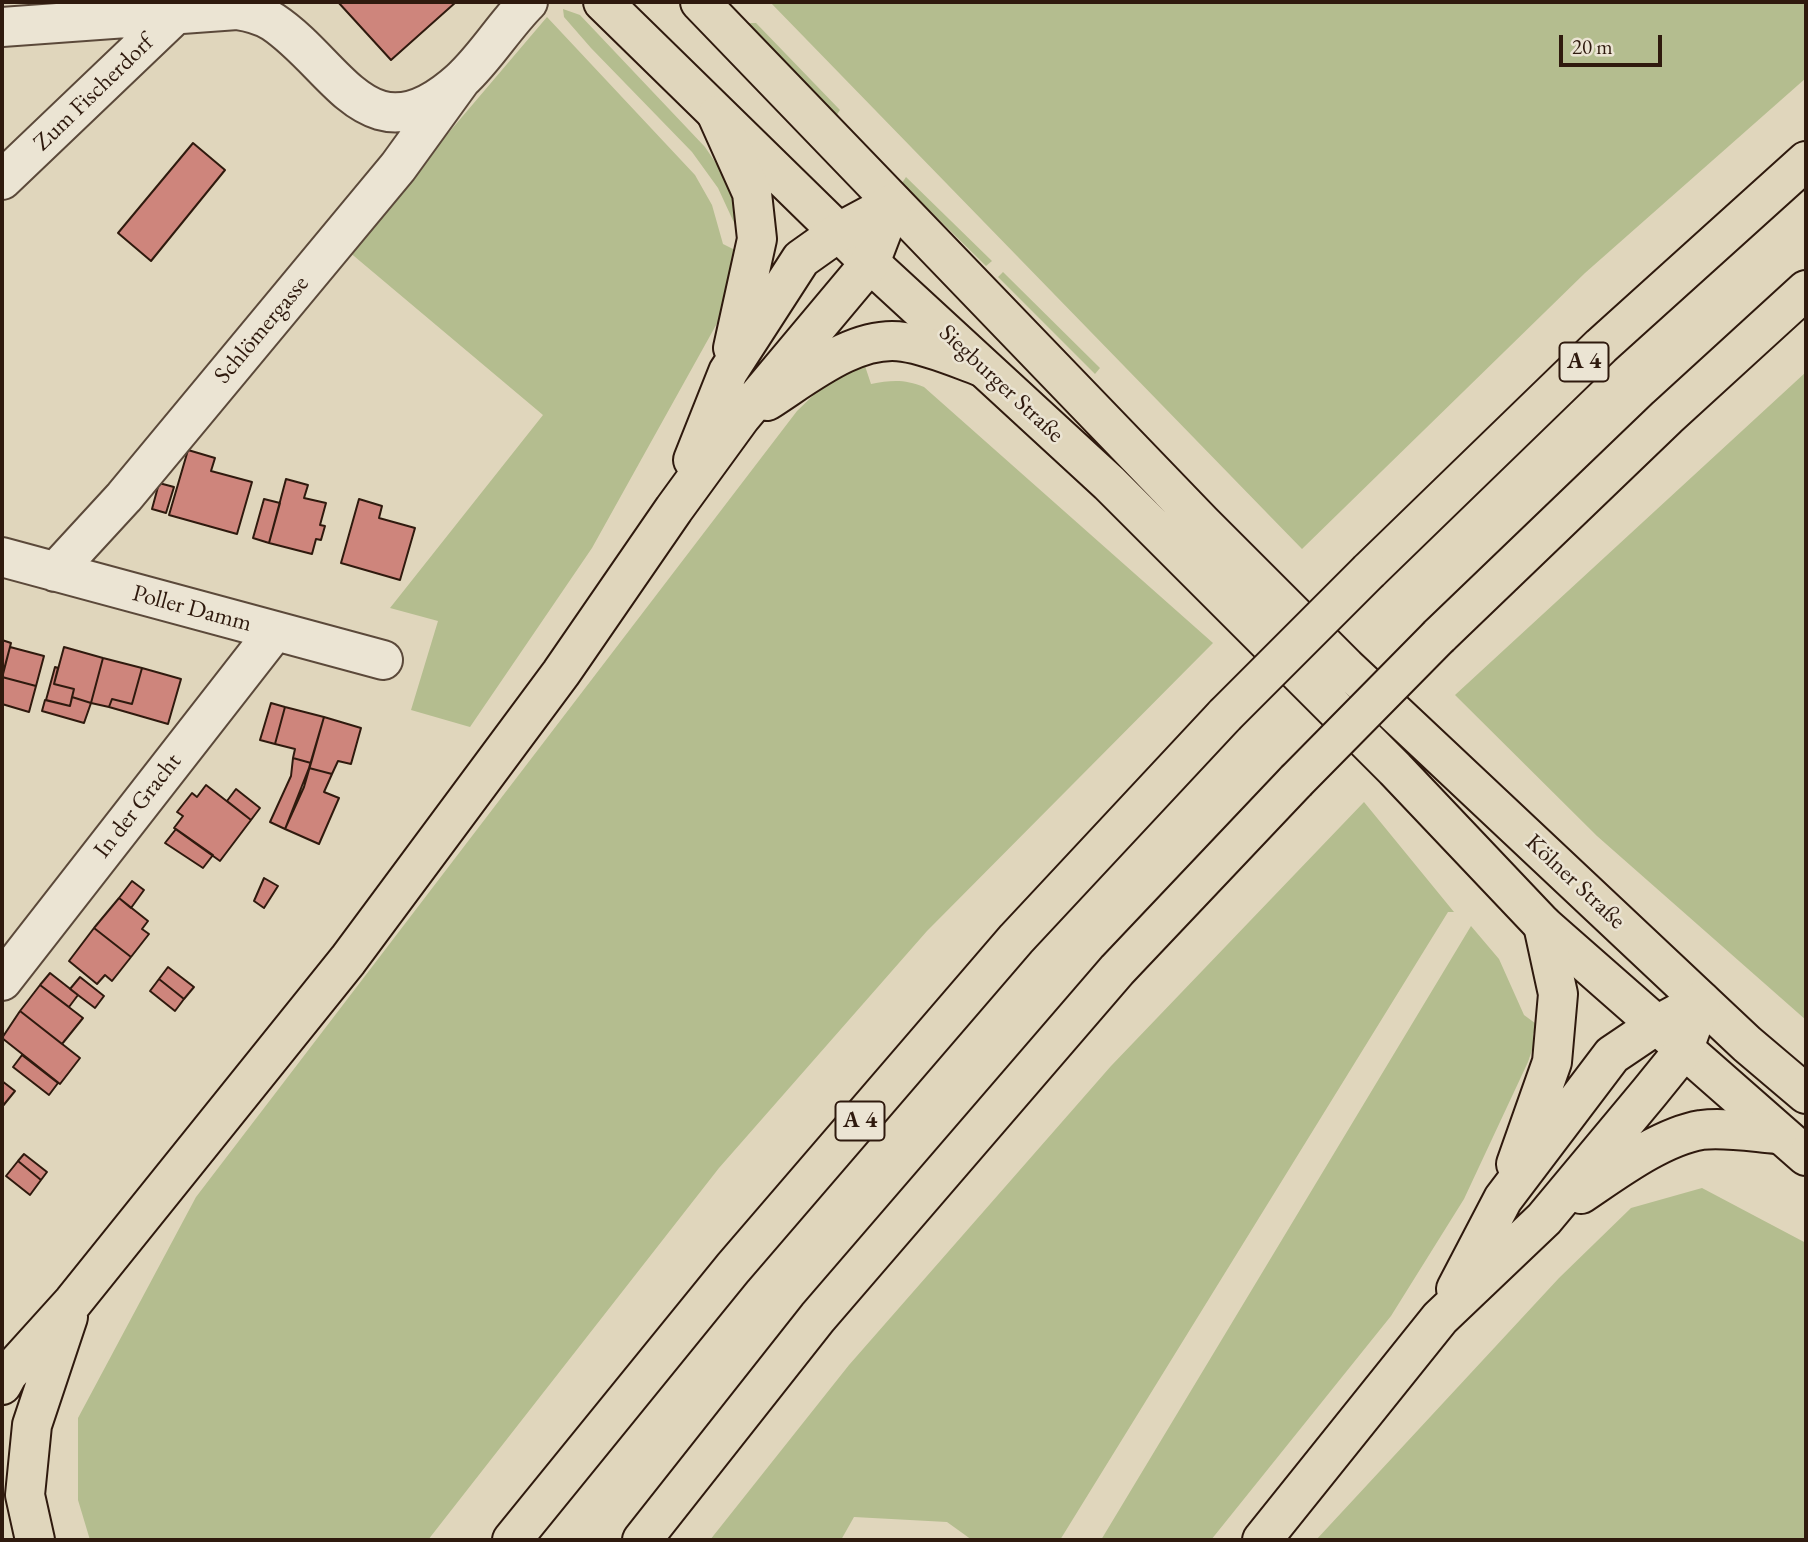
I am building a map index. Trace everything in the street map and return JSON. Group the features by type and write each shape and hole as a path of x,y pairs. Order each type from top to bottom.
{"main road":[{"name":"Siegburger Straße","path":"603,2 870,263 1109,483 1395,769"},
{"name":"Siegburger Straße","path":"700,2 1202,523 1346,667"},
{"path":"674,509 728,372 757,239 752,193 717,115"},
{"name":"A 4","path":"512,1540 733,1268 1016,939 1225,715 1601,346 1806,161"},
{"path":"728,372 801,259 839,232 893,203"},
{"path":"2,1385 8,1374 74,1302 348,960 561,674 674,509 741,417 870,263 893,203"},
{"path":"642,1540 818,1317 1117,970 1296,781 1439,636 1667,417 1806,290"},
{"path":"741,417 834,360 870,344 902,341 982,367"},
{"name":"Kölner Straße","path":"1346,667 1701,1000 1806,1094"},
{"name":"Kölner Straße","path":"1395,769 1543,925 1792,1145"},
{"path":"1440,1318 1503,1199 1552,1062 1558,994 1543,925"},
{"path":"1544,1219 1669,1038 1701,1000"},
{"path":"1503,1199 1612,1055 1669,1038"},
{"path":"1262,1540 1440,1318 1544,1219 1626,1164 1679,1137 1702,1130 1792,1145"},
{"path":"35,1540 25,1495 32,1425 74,1302"}],"street":[{"path":"2,27 179,7 237,10 258,14 284,31 344,91 365,105 382,110 411,110 461,80 527,2"},
{"name":"Zum Fischerdorf","path":"2,180 179,7"},
{"name":"Schlömergasse","path":"55,572 124,496 398,167 461,80"},
{"name":"Poller Damm","path":"2,557 383,660"},
{"name":"In der Gracht","path":"2,981 275,631"}],"green space":[{"path":"770,2 1806,2 1806,78 1585,273 1302,549"},
{"path":"563,9 580,15 705,147 728,181 742,227 736,227 718,188 692,152 591,48 564,17"},
{"path":"547,17 695,175 712,205 723,244 739,252 720,318 592,548 470,727 411,710 438,621 390,608 543,415 348,251"},
{"path":"746,23 756,23 840,110 836,116"},
{"path":"906,177 992,261 986,266 902,183"},
{"path":"1003,272 1100,368 1095,374 998,277"},
{"path":"864,363 871,384 898,381 924,387 1213,643 927,931 719,1168 428,1540 90,1540 78,1500 78,1418 196,1197 797,411 829,380"},
{"path":"1806,372 1806,1020 1597,836 1455,695"},
{"path":"1364,802 1454,912 1448,912 1060,1540 972,1540 947,1522 854,1517 841,1540 710,1540 849,1365 1111,1066"},
{"path":"1471,926 1499,959 1524,1015 1539,1026 1533,1034 1534,1044 1528,1062 1464,1199 1391,1316 1211,1540 1101,1540"},
{"path":"1702,1188 1806,1243 1806,1540 1316,1540 1559,1278 1631,1208"}],"building":[{"path":"338,2 456,2 391,60"},
{"path":"193,143 225,170 151,261 118,233"},
{"path":"188,450 215,458 211,471 252,482 237,534 169,515"},
{"path":"286,479 308,485 304,498 326,503 320,525 325,526 321,540 316,539 312,554 269,543"},
{"path":"159,483 174,487 166,513 152,509"},
{"path":"264,499 280,503 269,543 253,538"},
{"path":"359,499 382,506 379,518 415,528 400,580 341,563"},
{"path":"2,640 11,643 2,678"},
{"path":"10,647 44,656 36,686 2,677"},
{"path":"64,647 103,658 91,703 72,697 74,689 54,684"},
{"path":"103,658 142,668 132,704 112,699 109,707 91,703"},
{"path":"55,667 58,668 54,684 74,689 70,706 46,700"},
{"path":"142,668 181,679 168,724 109,707 112,699 132,704"},
{"path":"2,677 36,686 29,712 2,704"},
{"path":"72,697 91,703 84,723 42,711 45,700 70,706"},
{"path":"271,703 285,707 275,744 260,740"},
{"path":"285,707 324,717 311,763 293,758 295,749 275,744"},
{"path":"324,717 361,728 351,764 338,761 332,774 309,768"},
{"path":"293,758 311,763 304,787 285,829 270,822 291,776"},
{"path":"309,768 332,774 324,792 339,798 319,844 285,829"},
{"path":"206,785 251,820 220,861 174,828 183,816 177,812 192,793 197,797"},
{"path":"236,789 260,808 251,820 227,801"},
{"path":"176,829 213,855 203,868 165,843"},
{"path":"264,878 278,886 264,908 254,901"},
{"path":"132,881 144,890 131,908 119,898"},
{"path":"119,898 148,921 142,929 149,934 131,957 94,928"},
{"path":"94,928 131,957 112,981 105,975 97,984 69,961"},
{"path":"168,967 194,987 184,999 159,979"},
{"path":"50,973 78,995 69,1007 40,985"},
{"path":"80,977 104,996 95,1008 70,989"},
{"path":"159,979 184,999 175,1011 150,991"},
{"path":"40,985 83,1018 62,1044 20,1011"},
{"path":"20,1011 80,1058 60,1084 2,1038"},
{"path":"22,1055 58,1083 49,1095 13,1067"},
{"path":"2,1081 15,1091 2,1107"},
{"path":"24,1154 47,1172 41,1180 18,1161"},
{"path":"18,1161 41,1180 30,1195 6,1176"}]}
